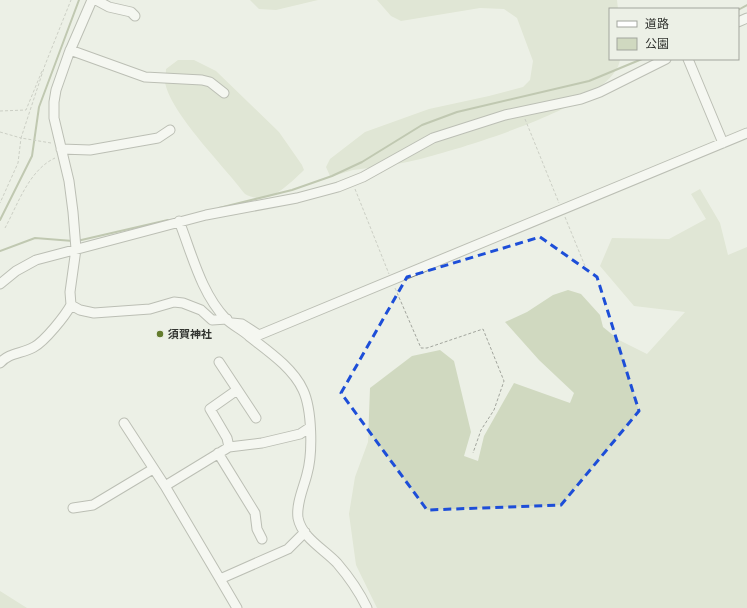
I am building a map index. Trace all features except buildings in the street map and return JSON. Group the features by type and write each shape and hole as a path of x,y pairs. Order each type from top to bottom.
{"street":[{"path":"0,363 12,353 29,349 40,343 71,305 70,292 76,249 70,188 54,118 54,102 56,90 70,50 92,0"},
{"path":"96,0 109,7 131,12 135,16"},
{"path":"70,50 145,76 202,80 210,82 224,93"},
{"path":"0,284 27,264 76,249 179,222 297,198 352,181 433,138 521,111 581,99 600,92 664,60"},
{"path":"688,60 723,143"},
{"path":"62,152 90,150 158,138 170,130"},
{"path":"71,305 80,310 94,313 150,309 174,302 182,303 201,310 212,320 229,321 242,324 259,334 747,133"},
{"path":"179,222 210,299 229,321 250,336 295,377 304,390 308,407 310,453 308,471 298,510 298,517 305,532 336,562 353,582 367,608"},
{"path":"219,362 256,418"},
{"path":"229,447 227,438 210,408 237,390"},
{"path":"124,423 165,486 237,608"},
{"path":"165,486 229,447 262,443 300,434 309,428"},
{"path":"218,453 255,513 256,529 262,539"},
{"path":"73,508 94,505 153,469"},
{"path":"220,578 288,549 305,532"}],"path":[{"path":"0,111 26,110 71,0"},
{"path":"0,203 18,163 21,138 45,65"},
{"path":"521,111 587,271"},
{"path":"0,132 21,138 48,142"},
{"path":"5,228 31,179 47,162 62,152"},
{"path":"352,181 419,346 421,348 426,348 483,329 504,381 494,410 481,430 473,452"}],"highlighted area":[{"path":"540,237 597,277 639,411 561,505 427,510 341,393 407,277"}],"green space":[{"path":"250,0 318,0 276,10 259,9"},
{"path":"377,0 617,0 618,8 609,8 609,60 620,60 612,76 592,92 564,108 532,123 497,136 436,155 393,165 353,170 330,176 326,167 330,159 365,132 429,109 523,87 530,80 533,61 517,18 504,9 480,8 401,21 391,16"},
{"path":"178,60 194,60 216,71 279,132 304,170 277,193 262,198 245,194 199,140 169,95 165,82 166,69"},
{"path":"700,189 720,223 728,255 747,247 747,608 377,608 356,565 349,514 355,477 368,442 370,388 412,356 440,350 454,361 471,432 464,456 478,461 484,436 514,383 570,403 574,393 539,360 505,322 527,312 553,295 568,290 581,294 600,315 603,327 619,340 647,354 685,312 634,306 600,266 612,238 669,239 706,219 691,194"},
{"path":"0,591 27,608 0,608"}],"waterway":[{"path":"0,220 32,156 39,107 79,0"},
{"path":"739,9 747,5"},
{"path":"219,208 292,190 332,176 362,162 422,125 457,112 589,81 640,60"},
{"path":"77,241 168,220"},
{"path":"0,251 35,238 73,241"}],"place":[{"name":"須賀神社","path":"160,334"}]}
